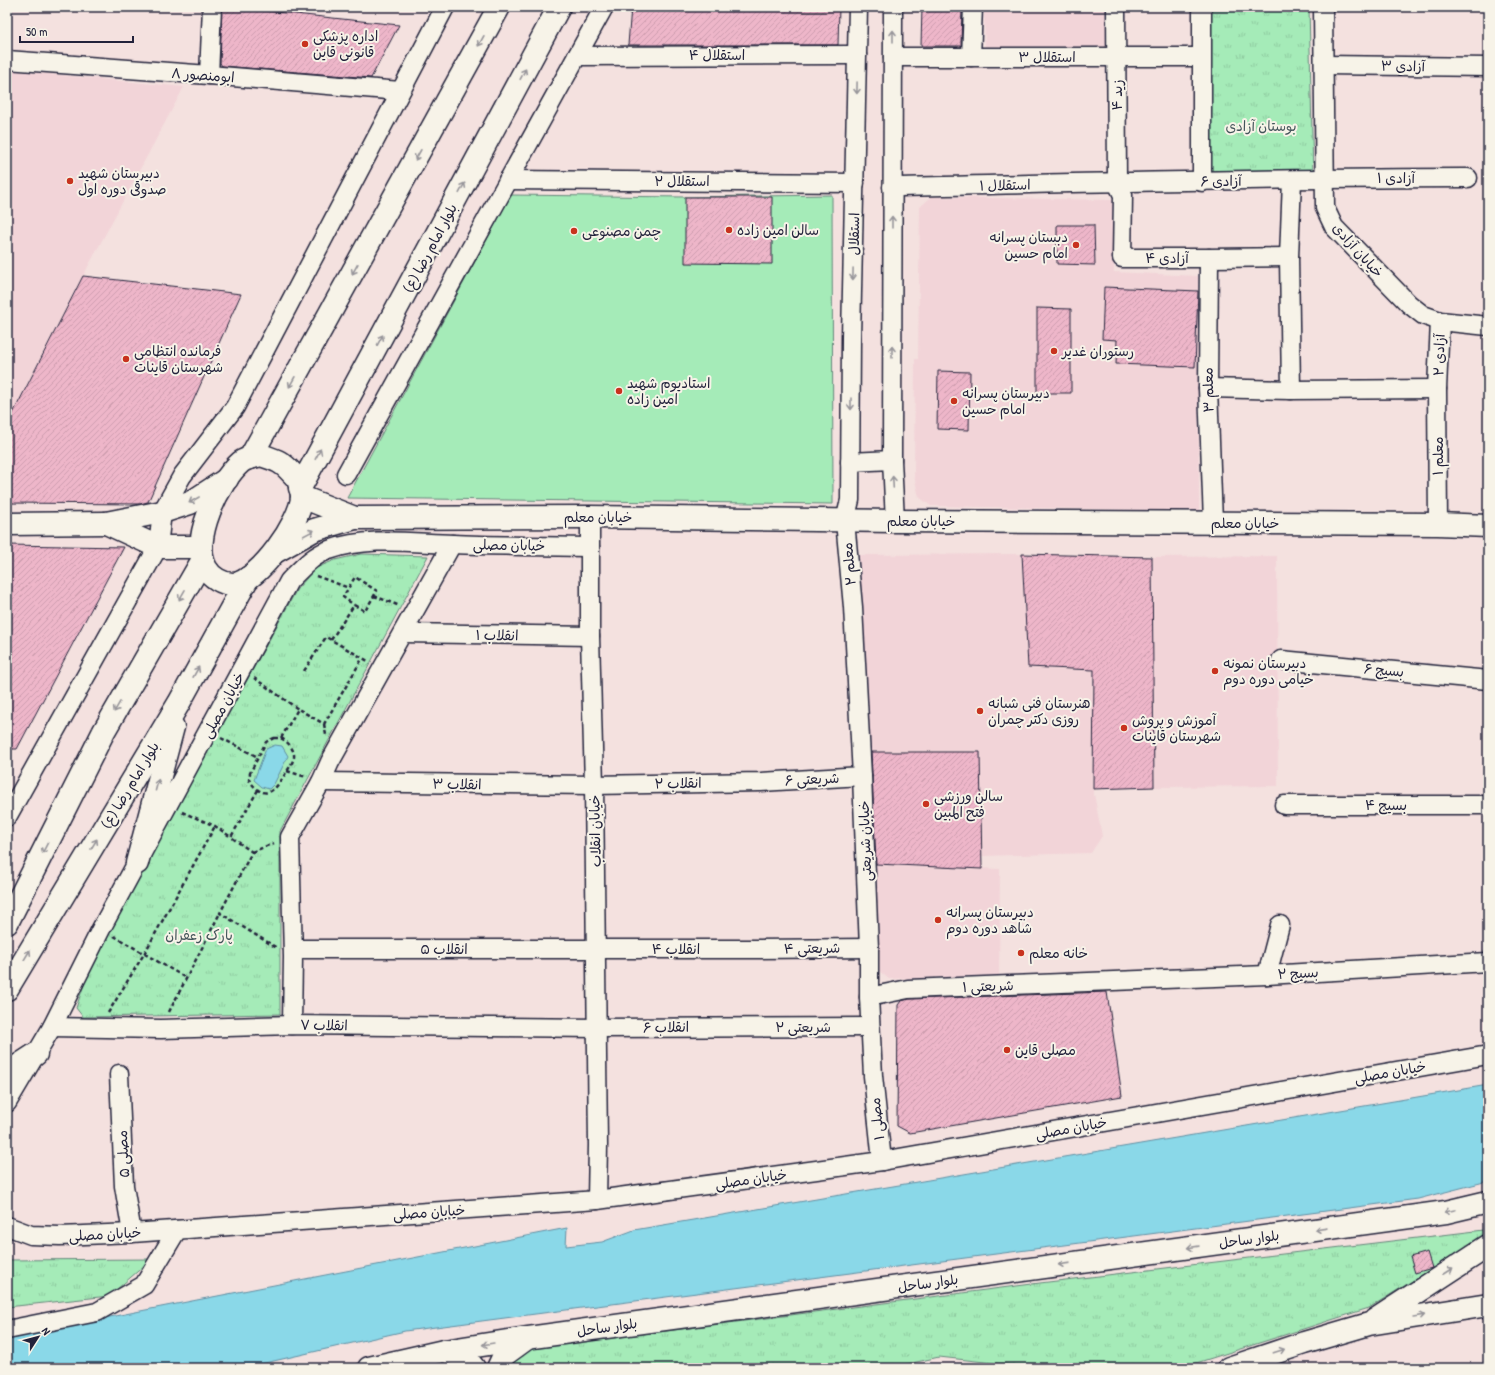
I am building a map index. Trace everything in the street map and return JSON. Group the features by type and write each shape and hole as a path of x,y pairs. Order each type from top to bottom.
{"main road":[{"path":"250,458 499,7"},
{"name":"بلوار امام رضا (ع)","path":"301,493 560,7"},
{"path":"261,455 283,463 298,479 301,493 294,523 284,540 265,563 248,578 234,584 219,581 208,573 202,554 203,534 211,505 227,479 242,461 250,458 261,455"},
{"path":"7,524 106,523 162,512 190,503 227,479"},
{"path":"301,493 355,518"},
{"name":"خیابان معلم","path":"355,518 590,517 845,521 1438,524 1483,529"},
{"path":"275,552 314,530 355,518"},
{"path":"106,523 158,547 202,554"},
{"path":"7,923 104,731 202,554"},
{"name":"بلوار امام رضا (ع)","path":"7,989 179,702 248,578"},
{"path":"137,863 179,702"},
{"path":"7,1073 36,1054"},
{"name":"بلوار ساحل","path":"369,1368 444,1352 527,1338 1446,1212 1488,1202"},
{"path":"1369,1324 1488,1246"},
{"path":"1229,1368 1304,1343 1369,1324 1488,1304"},
{"path":"498,1368 504,1355 527,1338"},
{"path":"444,1352 466,1358 474,1368"}],"street":[{"path":"209,75 212,7"},
{"path":"7,817 158,547 162,512 182,476 235,407 445,7"},
{"path":"346,474 604,7"},
{"name":"استقلال","path":"845,521 850,500 851,338 858,7"},
{"path":"893,7 892,460 895,521"},
{"path":"971,57 973,7"},
{"name":"زید ۴","path":"1116,7 1117,183"},
{"path":"1202,7 1202,182"},
{"name":"خیابان آزادی","path":"1323,7 1325,208 1334,227 1409,304 1423,315 1440,321 1488,326"},
{"name":"استقلال ۴","path":"578,56 858,55"},
{"name":"استقلال ۳","path":"893,57 1201,58"},
{"name":"ابومنصور ۸","path":"7,60 400,91"},
{"name":"آزادی ۳","path":"1324,65 1485,67"},
{"name":"آزادی ۶","path":"1117,183 1292,180 1324,178"},
{"name":"آزادی ۱","path":"1324,178 1468,178"},
{"name":"استقلال ۲","path":"508,180 855,183"},
{"path":"1291,390 1289,257 1292,180"},
{"name":"استقلال ۱","path":"892,187 1117,183"},
{"name":"آزادی ۴","path":"1117,183 1123,195 1122,258 1289,257"},
{"name":"معلم ۳","path":"1209,258 1208,388 1213,522"},
{"name":"آزادی ۲","path":"1437,389 1440,321"},
{"path":"1208,388 1291,390 1437,389"},
{"name":"معلم ۱","path":"1437,389 1438,524"},
{"path":"850,462 892,460"},
{"name":"خیابان انقلاب","path":"590,517 590,636 594,785 597,1028 597,1200"},
{"name":"معلم ۲","path":"845,521 853,607"},
{"name":"خیابان مصلی","path":"7,1103 52,1027 101,929 290,582 305,564 328,550 357,542 384,541 452,544 590,546"},
{"path":"292,1025 293,953 290,837 321,782 330,762 452,544"},
{"name":"خیابان شریعتی","path":"853,607 862,776 869,948 870,1027 873,1076"},
{"name":"انقلاب ۱","path":"403,633 590,636"},
{"name":"بسیج ۶","path":"1281,660 1488,680"},
{"name":"شریعتی ۶","path":"761,782 862,776"},
{"name":"انقلاب ۳","path":"321,782 594,785"},
{"name":"انقلاب ۲","path":"594,785 761,782"},
{"name":"بسیج ۴","path":"1284,805 1488,804"},
{"path":"1267,975 1280,925"},
{"name":"شریعتی ۴","path":"756,949 869,948"},
{"name":"انقلاب ۴","path":"596,949 756,949"},
{"name":"انقلاب ۵","path":"293,953 596,949"},
{"name":"بسیج ۲","path":"1107,981 1267,975 1488,962"},
{"name":"شریعتی ۱","path":"869,997 908,989 1107,981"},
{"name":"انقلاب ۷","path":"52,1027 161,1029 292,1025 597,1028"},
{"name":"انقلاب ۶","path":"597,1028 735,1027"},
{"name":"شریعتی ۲","path":"735,1027 870,1027"},
{"name":"خیابان مصلی","path":"7,1226 31,1235 60,1236 132,1233 597,1200 882,1161 1488,1055"},
{"name":"مصلی ۵","path":"119,1074 124,1186 132,1233"},
{"name":"مصلی ۱","path":"873,1076 882,1161"},
{"path":"7,1330 97,1312 144,1285 177,1230"}],"path":[{"path":"313,575 349,588"},
{"path":"355,577 377,591 374,596 365,611 343,597 355,577"},
{"path":"374,596 414,613"},
{"path":"331,640 354,605"},
{"path":"304,671 326,636 362,659 383,668"},
{"path":"242,670 324,724 362,659"},
{"path":"281,738 298,708"},
{"path":"208,732 258,757"},
{"path":"274,738 281,738 288,743 293,751 294,757 278,786 272,792 258,790 249,780 250,772 266,742 274,738"},
{"path":"231,838 258,790"},
{"path":"167,806 215,826 252,852"},
{"path":"98,1029 144,954 215,826"},
{"path":"161,1029 252,852 290,837"},
{"path":"220,913 293,953"},
{"path":"101,929 186,978"}],"shaded area":[{"path":"984,7 1105,7 1106,47 985,48"},
{"name":"دبیرستان شهید صدوقی دوره اول","path":"7,70 184,87 83,276 7,425"},
{"path":"931,197 1114,200 1114,272 1198,276 1199,511 931,506 919,497 914,476 915,359 918,359 920,207"},
{"name":"هنرستان فنی شبانه روزی دکتر چمران","path":"1022,554 1028,667 1094,670 1093,789 1102,836 1091,853 982,856 980,752 869,752 858,555"},
{"name":"دبیرستان نمونه خیامی دوره دوم","path":"1277,556 1278,786 1154,787 1152,557"},
{"name":"دبیرستان پسرانه شاهد دوره دوم","path":"873,864 1000,869 999,975 889,979 879,971"}],"green space":[{"name":"بوستان آزادی","path":"1211,7 1309,7 1313,176 1210,180"},
{"path":"511,195 685,197 832,195 833,504 347,498"},
{"name":"پارک زعفران","path":"361,554 428,556 280,831 280,1014 83,1017 76,1008 91,964 297,589 316,568 335,560"},
{"path":"1484,1230 1486,1235 1369,1308 1190,1365 1169,1368 1040,1368 939,1357 890,1368 509,1368 513,1359 526,1349 1040,1283"},
{"path":"152,1259 109,1296 7,1307 7,1260"}],"water":[{"path":"275,745 282,746 288,756 274,784 269,789 262,787 254,780 266,749"},
{"path":"1488,1085 1488,1181 1418,1199 405,1331 243,1368 7,1368 7,1337 567,1228 566,1246 602,1242 634,1230"}],"building":[{"name":"اداره پزشکی قانونی قاین","path":"222,7 399,25 371,78 222,66 220,63"},
{"path":"631,7 839,7 838,45 628,45"},
{"path":"922,7 962,7 961,46 921,46"},
{"name":"سالن امین زاده","path":"685,197 772,197 772,264 685,263"},
{"name":"دبستان پسرانه امام حسین","path":"1057,225 1094,225 1095,265 1057,264"},
{"name":"فرمانده انتظامی شهرستان قاینات","path":"83,276 241,294 148,502 140,504 7,503 7,425"},
{"path":"1104,287 1198,291 1195,367 1116,364 1117,340 1102,339"},
{"name":"رستوران غدیر","path":"1037,308 1071,309 1071,393 1037,393"},
{"name":"دبیرستان پسرانه امام حسین","path":"938,371 970,372 969,430 937,429"},
{"path":"7,545 124,547 17,749 7,749"},
{"name":"آموزش و پروش شهرستان قاینات","path":"1022,554 1152,557 1154,787 1093,789 1094,670 1028,667"},
{"name":"سالن ورزشی فتح المبین","path":"871,752 980,752 982,869 876,864"},
{"name":"مصلی قاین","path":"1107,992 1122,1096 910,1133 897,1126 898,1005 901,1001 909,999"},
{"path":"1427,1252 1432,1268 1415,1273 1410,1257"}],"place":[{"name":"اداره پزشکی قانونی قاین","path":"305,44"},
{"name":"دبیرستان شهید صدوقی دوره اول","path":"70,181"},
{"name":"سالن امین زاده","path":"729,230"},
{"name":"چمن مصنوعی","path":"574,231"},
{"name":"دبستان پسرانه امام حسین","path":"1076,245"},
{"name":"رستوران غدیر","path":"1054,351"},
{"name":"فرمانده انتظامی شهرستان قاینات","path":"126,359"},
{"name":"استادیوم شهید امین زاده","path":"619,391"},
{"name":"دبیرستان پسرانه امام حسین","path":"954,401"},
{"name":"دبیرستان نمونه خیامی دوره دوم","path":"1215,671"},
{"name":"هنرستان فنی شبانه روزی دکتر چمران","path":"980,711"},
{"name":"آموزش و پروش شهرستان قاینات","path":"1124,728"},
{"name":"سالن ورزشی فتح المبین","path":"926,804"},
{"name":"دبیرستان پسرانه شاهد دوره دوم","path":"938,920"},
{"name":"خانه معلم","path":"1021,953"},
{"name":"مصلی قاین","path":"1007,1050"}]}
